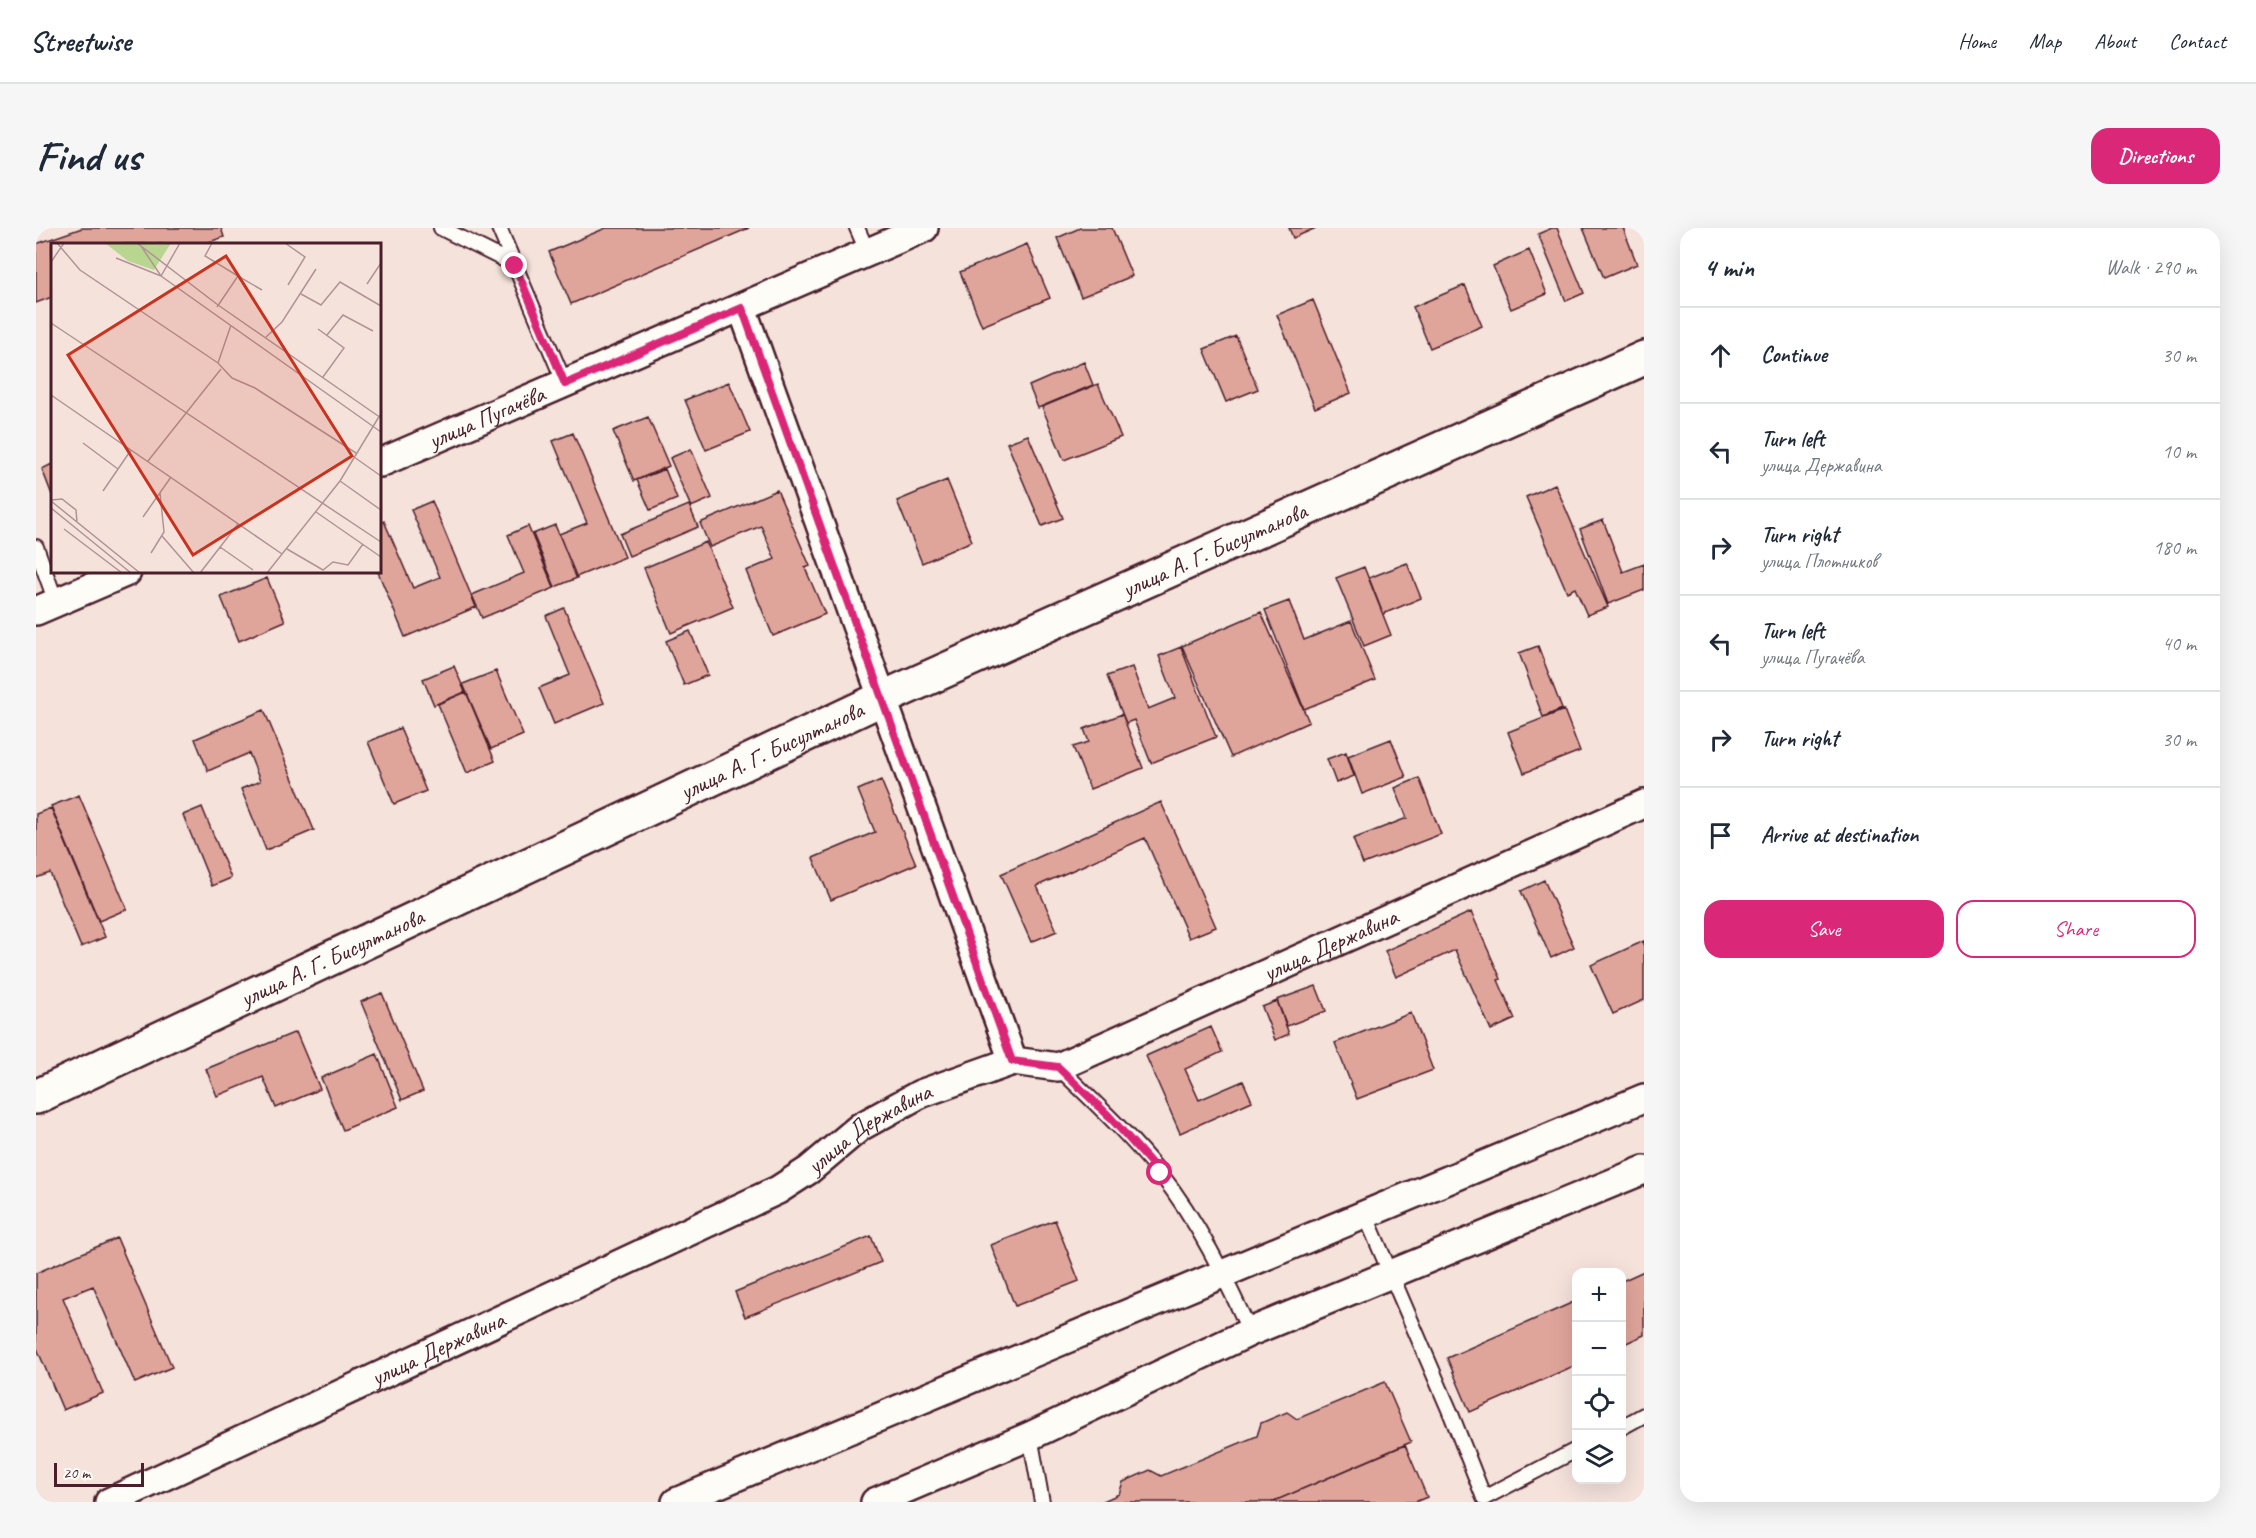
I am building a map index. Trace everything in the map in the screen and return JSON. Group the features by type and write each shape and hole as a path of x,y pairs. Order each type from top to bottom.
{"street":[{"name":"улица Пугачёва","path":"381,464 924,228"},
{"path":"742,308 1012,1061"},
{"name":"улица А. Г. Бисултанова","path":"36,1097 881,699 1644,358"},
{"path":"46,606 125,573"},
{"name":"улица Державина","path":"109,1502 778,1190 809,1170 860,1127 920,1094 1012,1061 1058,1067 1644,804"},
{"path":"676,1502 1644,1098"},
{"path":"875,1502 1030,1436 1250,1332 1644,1170"}],"lane":[{"path":"441,228 515,266"},
{"path":"499,228 565,384"},
{"path":"857,228 868,253"},
{"path":"36,547 46,606"},
{"path":"1058,1067 1108,1115 1160,1173 1224,1274 1250,1332"},
{"path":"1365,1214 1451,1414 1480,1500 1572,1452"},
{"path":"1626,1425 1644,1415"},
{"path":"1030,1436 1042,1502"}],"building":[{"path":"82,228 221,228 224,237 206,243 51,243 51,297 36,303 36,244"},
{"path":"606,228 749,228 571,304 549,252"},
{"path":"1080,228 1112,228 1132,276 1081,297 1057,238"},
{"path":"1289,228 1316,228 1293,238"},
{"path":"1557,228 1584,293 1566,301 1538,234"},
{"path":"1583,228 1623,228 1637,264 1604,278"},
{"path":"1027,244 1050,298 982,326 960,272"},
{"path":"1529,250 1547,294 1511,309 1493,266"},
{"path":"1465,285 1482,326 1430,348 1413,307"},
{"path":"1313,300 1351,393 1315,408 1277,315"},
{"path":"1236,336 1258,389 1226,402 1204,349"},
{"path":"1084,362 1093,385 1038,408 1029,386"},
{"path":"729,382 750,432 706,450 685,400"},
{"path":"1098,384 1121,437 1064,460 1042,407"},
{"path":"648,417 669,466 634,481 613,431"},
{"path":"573,433 625,557 576,577 559,534 587,523 553,441"},
{"path":"1028,435 1063,518 1042,526 1007,443"},
{"path":"691,449 712,498 691,507 670,458"},
{"path":"51,464 51,492 42,469"},
{"path":"665,469 677,499 650,510 637,480"},
{"path":"947,480 972,541 922,563 897,501"},
{"path":"1555,484 1608,607 1587,615 1575,588 1567,592 1526,497"},
{"path":"777,490 810,566 805,568 825,614 773,636 746,571 775,559 761,526 710,547 700,523"},
{"path":"432,501 476,607 405,637 378,573 381,573 381,522 384,521 413,588 440,577 411,510"},
{"path":"689,505 698,527 629,556 620,534"},
{"path":"1603,520 1623,572 1644,564 1644,590 1608,604 1580,529"},
{"path":"555,525 577,578 555,587 533,534"},
{"path":"528,526 554,588 482,618 472,595 524,573 508,535"},
{"path":"706,542 733,607 671,633 644,568"},
{"path":"1407,563 1421,598 1383,614 1369,578"},
{"path":"1364,567 1391,635 1364,646 1336,578"},
{"path":"267,578 285,621 239,641 221,597"},
{"path":"1289,601 1304,640 1351,621 1375,680 1304,709 1265,610"},
{"path":"564,608 604,703 554,724 539,688 570,675 546,616"},
{"path":"1261,612 1309,722 1231,757 1182,646"},
{"path":"690,631 708,675 684,685 666,641"},
{"path":"1538,646 1562,709 1543,717 1519,653"},
{"path":"1181,647 1216,737 1151,763 1134,720 1126,723 1107,676 1132,667 1148,709 1175,698 1159,656"},
{"path":"454,666 465,692 434,705 423,679"},
{"path":"496,671 523,735 491,749 463,684"},
{"path":"466,692 495,761 467,773 438,704"},
{"path":"264,710 314,830 266,850 241,789 260,781 249,753 208,771 195,739"},
{"path":"1564,710 1580,751 1524,773 1508,732"},
{"path":"1122,714 1143,768 1090,789 1073,747 1089,742 1084,729"},
{"path":"400,728 426,791 394,804 368,742"},
{"path":"1391,739 1406,777 1362,794 1348,756"},
{"path":"1346,752 1354,776 1336,783 1327,759"},
{"path":"1419,778 1441,834 1363,864 1353,839 1407,818 1395,788"},
{"path":"881,780 916,864 831,900 813,858 875,832 858,790"},
{"path":"79,795 127,909 99,921 51,806"},
{"path":"1161,802 1216,927 1189,938 1145,838 1037,886 1057,931 1031,942 1001,874"},
{"path":"202,807 231,878 212,886 183,815"},
{"path":"51,808 105,937 81,947 50,873 36,878 36,814"},
{"path":"1544,880 1574,947 1551,958 1521,891"},
{"path":"1471,912 1501,979 1498,980 1515,1019 1491,1030 1455,950 1396,977 1385,951"},
{"path":"1644,941 1644,1000 1613,1014 1591,965"},
{"path":"1316,986 1326,1011 1287,1026 1277,1000"},
{"path":"382,993 423,1091 402,1100 361,1002"},
{"path":"1277,1001 1289,1034 1275,1040 1262,1007"},
{"path":"1411,1013 1433,1070 1357,1099 1335,1043"},
{"path":"1211,1027 1222,1052 1185,1069 1199,1100 1243,1081 1252,1101 1180,1133 1146,1056"},
{"path":"296,1032 320,1089 276,1108 263,1077 217,1096 206,1069"},
{"path":"377,1054 398,1107 343,1130 321,1078"},
{"path":"1055,1220 1079,1281 1015,1306 991,1245"},
{"path":"871,1236 881,1262 745,1317 735,1292"},
{"path":"117,1238 172,1367 135,1383 93,1286 63,1298 103,1393 63,1410 36,1346 36,1273"},
{"path":"1644,1271 1644,1335 1626,1343 1626,1322 1626,1279"},
{"path":"1572,1303 1572,1367 1470,1412 1447,1358"},
{"path":"1385,1382 1411,1442 1272,1502 1101,1502 1119,1494 1123,1482 1150,1470 1161,1476 1257,1436 1261,1423 1287,1412 1297,1419"},
{"path":"1405,1445 1427,1497 1415,1502 1272,1502"}],"route":[{"path":"515,266 565,384 742,308 1012,1061 1058,1067 1108,1115 1160,1173"}]}
